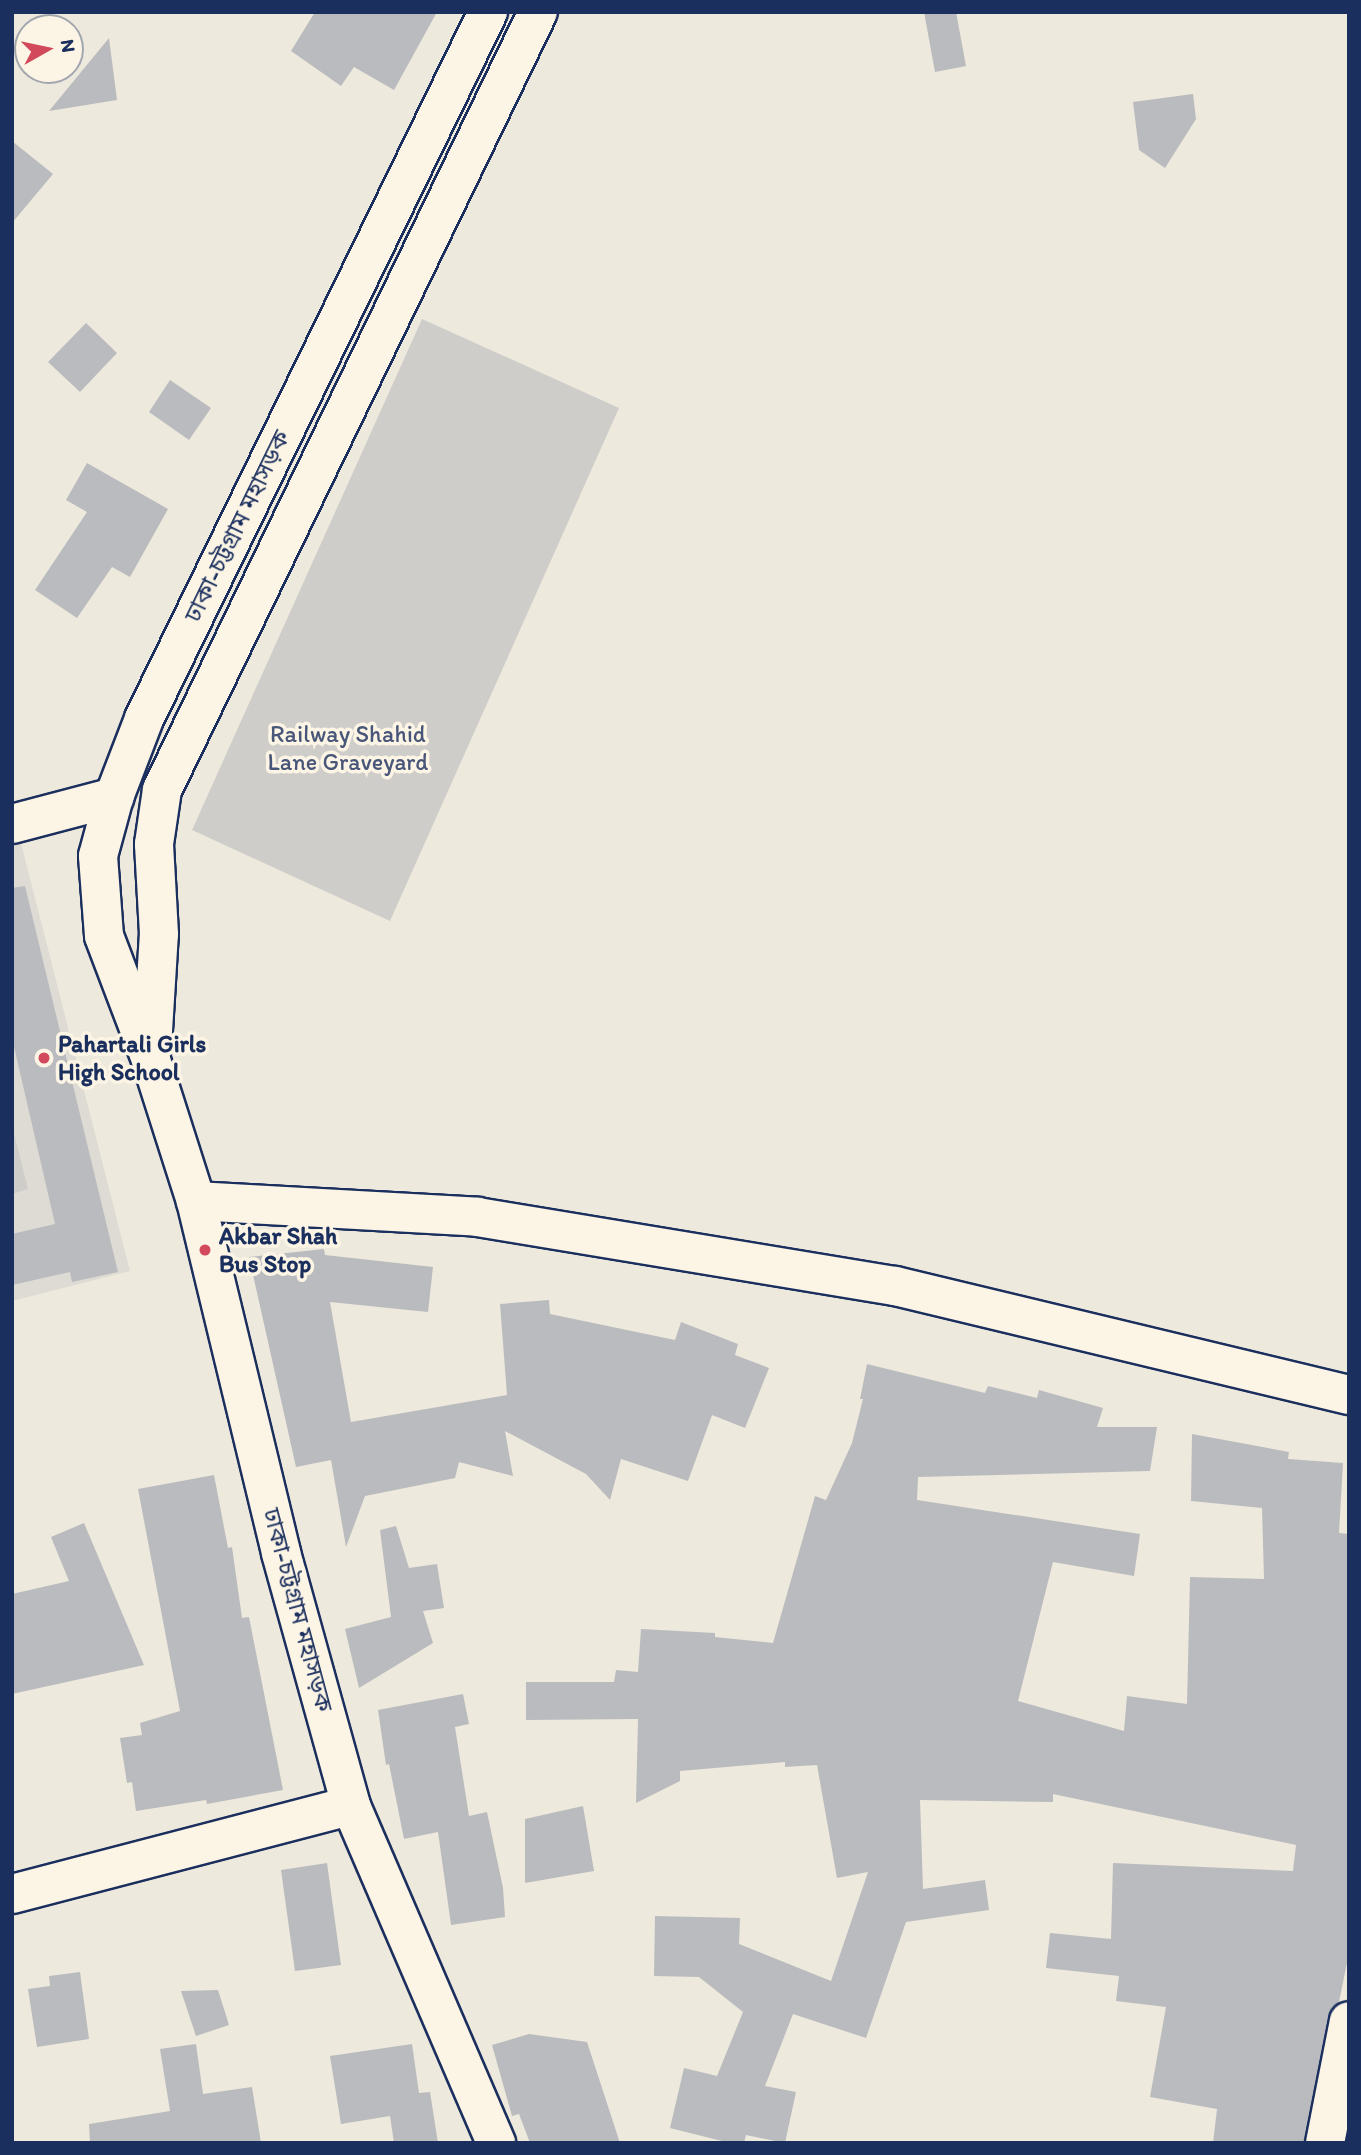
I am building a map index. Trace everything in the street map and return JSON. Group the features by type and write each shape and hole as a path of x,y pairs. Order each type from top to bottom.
{"main road":[{"name":"ঢাকা-চট্টগ্রাম মহাসড়ক","path":"488,12 144,719 114,797 98,856 104,936 151,1060 196,1201 281,1553 351,1806 496,2143"},
{"name":"ঢাকা-চট্টগ্রাম মহাসড়ক","path":"151,1060 159,934 154,844 162,790 538,12"},
{"path":"12,824 114,797"},
{"path":"196,1201 478,1217 882,1284 1349,1395"},
{"path":"12,1894 351,1806"},
{"path":"1325,2143 1349,2021"}],"shaded area":[{"name":"Pahartali Girls High School","path":"21,843 130,1271 12,1301 12,845"}],"green space":[{"name":"Railway Shahid Lane Graveyard","path":"422,319 619,408 390,921 192,830"},
{"path":"12,1126 28,1189 12,1194"}],"building":[{"path":"315,12 437,12 394,90 354,67 341,86 291,51"},
{"path":"924,12 956,12 966,66 935,72"},
{"path":"109,38 117,100 49,111 71,84 84,84 84,68"},
{"path":"1193,94 1196,119 1165,168 1139,150 1133,102"},
{"path":"12,141 53,174 12,223"},
{"path":"86,323 117,353 80,392 48,362"},
{"path":"170,380 211,408 189,440 149,412"},
{"path":"87,463 168,509 130,577 112,567 77,618 35,590 87,512 66,500"},
{"name":"Pahartali Girls High School","path":"25,886 118,1272 72,1282 70,1272 12,1285 12,1234 55,1224 12,1038 12,888"},
{"path":"324,1249 325,1255 433,1267 428,1312 330,1302 351,1422 507,1395 500,1304 549,1300 550,1314 675,1340 681,1322 738,1344 735,1355 769,1368 745,1428 712,1415 688,1481 621,1459 610,1500 586,1474 505,1431 513,1476 459,1462 455,1478 365,1496 346,1547 331,1460 296,1467 249,1257"},
{"path":"867,1364 985,1393 988,1386 1037,1398 1039,1390 1103,1408 1097,1427 1157,1427 1150,1471 918,1477 917,1500 1140,1534 1134,1576 1053,1562 1018,1701 1124,1731 1127,1696 1187,1704 1190,1577 1264,1579 1262,1508 1191,1501 1192,1434 1289,1452 1288,1459 1343,1463 1339,1533 1349,1534 1349,1953 1339,2002 1328,2017 1304,2143 1213,2143 1217,2109 1150,2097 1166,2007 1116,2001 1119,1976 1046,1968 1050,1933 1111,1939 1113,1863 1293,1871 1296,1845 1053,1794 1053,1802 920,1800 923,1889 985,1880 989,1910 906,1922 866,2038 793,2014 765,2086 796,2092 785,2143 746,2135 744,2143 730,2143 670,2128 684,2068 717,2076 743,2012 699,1977 654,1976 655,1916 740,1918 739,1944 831,1981 868,1872 837,1878 817,1765 785,1767 785,1762 680,1771 680,1781 636,1803 638,1719 526,1720 526,1682 614,1682 616,1670 638,1672 641,1629 715,1633 715,1637 773,1643 815,1496 826,1500 852,1443 863,1399 860,1399"},
{"path":"214,1475 228,1548 232,1547 242,1618 249,1617 283,1790 207,1804 206,1800 136,1811 132,1782 127,1783 120,1738 142,1735 140,1723 180,1711 138,1489"},
{"path":"84,1523 144,1665 12,1694 12,1594 69,1581 51,1537"},
{"path":"396,1526 409,1568 437,1564 444,1608 423,1611 433,1643 359,1688 345,1629 391,1617 380,1530"},
{"path":"463,1694 469,1724 455,1727 469,1816 487,1812 503,1888 505,1917 451,1925 438,1832 404,1839 389,1764 386,1765 378,1710"},
{"path":"583,1806 594,1871 525,1883 525,1819"},
{"path":"327,1863 341,1965 295,1971 281,1870"},
{"path":"80,1972 89,2039 37,2047 28,1989 50,1986 49,1976"},
{"path":"218,1990 229,2025 196,2036 181,1991"},
{"path":"529,2034 587,2042 620,2143 530,2143 519,2114 512,2116 492,2045"},
{"path":"196,2044 203,2094 252,2087 261,2143 90,2143 89,2124 170,2111 160,2049"},
{"path":"412,2044 419,2093 430,2092 438,2143 394,2143 390,2116 341,2124 330,2056"}],"place":[{"name":"Pahartali Girls High School","path":"44,1058"},
{"name":"Akbar Shah Bus Stop","path":"205,1250"}]}
